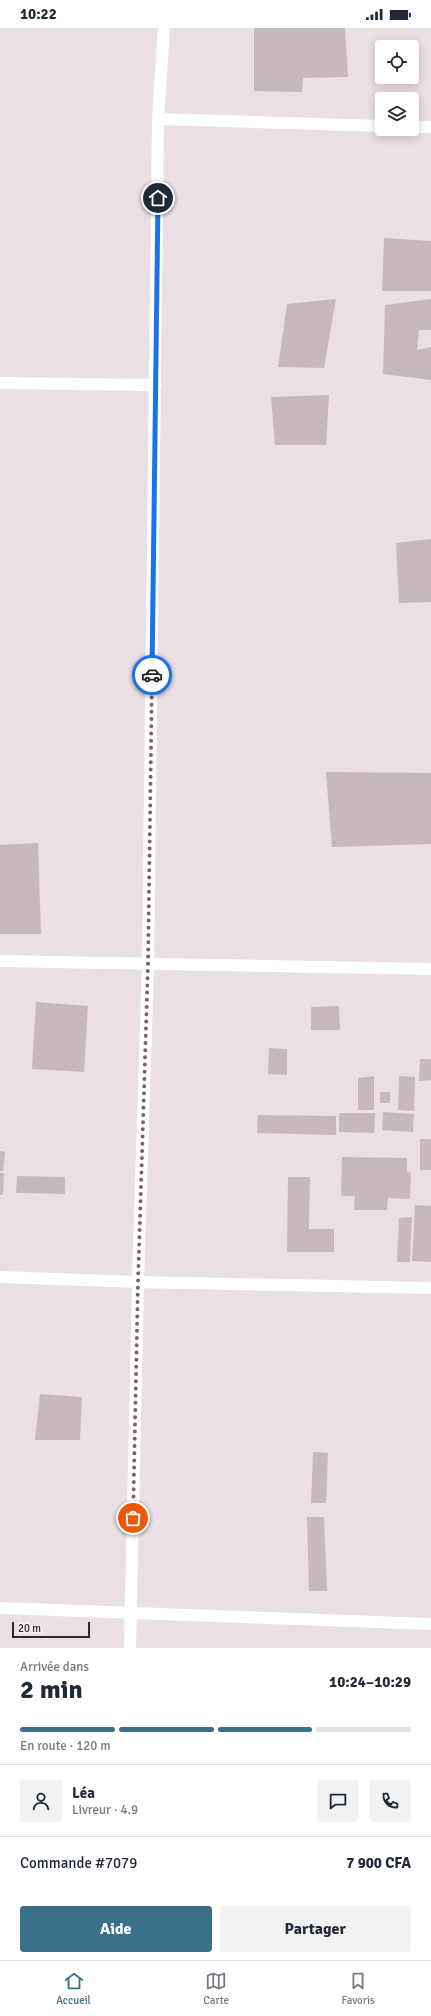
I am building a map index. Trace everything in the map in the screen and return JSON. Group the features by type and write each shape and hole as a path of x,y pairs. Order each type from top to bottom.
{"street":[{"path":"130,1648 138,1282 148,964 158,119 164,28"},
{"path":"158,119 375,126"},
{"path":"419,127 431,127"},
{"path":"0,383 156,385"},
{"path":"0,961 431,969"},
{"path":"0,1277 138,1282 431,1288"},
{"path":"0,1608 431,1624"}],"building":[{"path":"254,28 345,28 348,77 303,78 302,92 254,91"},
{"path":"384,238 431,241 431,291 382,291"},
{"path":"336,299 324,368 278,367 287,304"},
{"path":"431,299 431,330 419,330 417,350 431,347 431,380 383,374 385,305"},
{"path":"329,395 326,445 275,445 271,397"},
{"path":"431,539 431,602 399,603 396,543"},
{"path":"326,772 431,773 431,844 332,847"},
{"path":"38,843 41,934 0,934 0,845"},
{"path":"36,1002 88,1006 84,1072 32,1069"},
{"path":"339,1006 340,1030 311,1030 311,1007"},
{"path":"269,1048 287,1049 287,1075 268,1074"},
{"path":"420,1059 431,1059 431,1080 419,1081"},
{"path":"374,1076 374,1110 358,1110 358,1078"},
{"path":"399,1076 415,1077 414,1111 398,1110"},
{"path":"380,1092 390,1092 390,1103 380,1103"},
{"path":"383,1112 414,1114 413,1132 382,1130"},
{"path":"339,1113 375,1113 374,1133 339,1132"},
{"path":"258,1115 336,1116 336,1135 257,1133"},
{"path":"420,1139 431,1139 431,1170 420,1170"},
{"path":"0,1151 5,1152 3,1171 0,1171"},
{"path":"342,1157 407,1158 407,1172 411,1172 410,1199 388,1198 387,1210 354,1210 355,1196 341,1196"},
{"path":"0,1173 4,1173 3,1195 0,1195"},
{"path":"17,1176 65,1177 65,1194 16,1193"},
{"path":"288,1177 310,1177 309,1229 334,1229 334,1252 287,1252"},
{"path":"415,1205 431,1206 431,1262 412,1261"},
{"path":"412,1217 410,1262 397,1262 399,1218"},
{"path":"40,1394 82,1397 80,1440 35,1440"},
{"path":"313,1452 328,1453 326,1503 311,1503"},
{"path":"307,1517 324,1517 327,1591 309,1591"}],"way so far":[{"path":"133,1518 138,1282 148,964 152,675"}],"route":[{"path":"152,675 158,198"}]}
